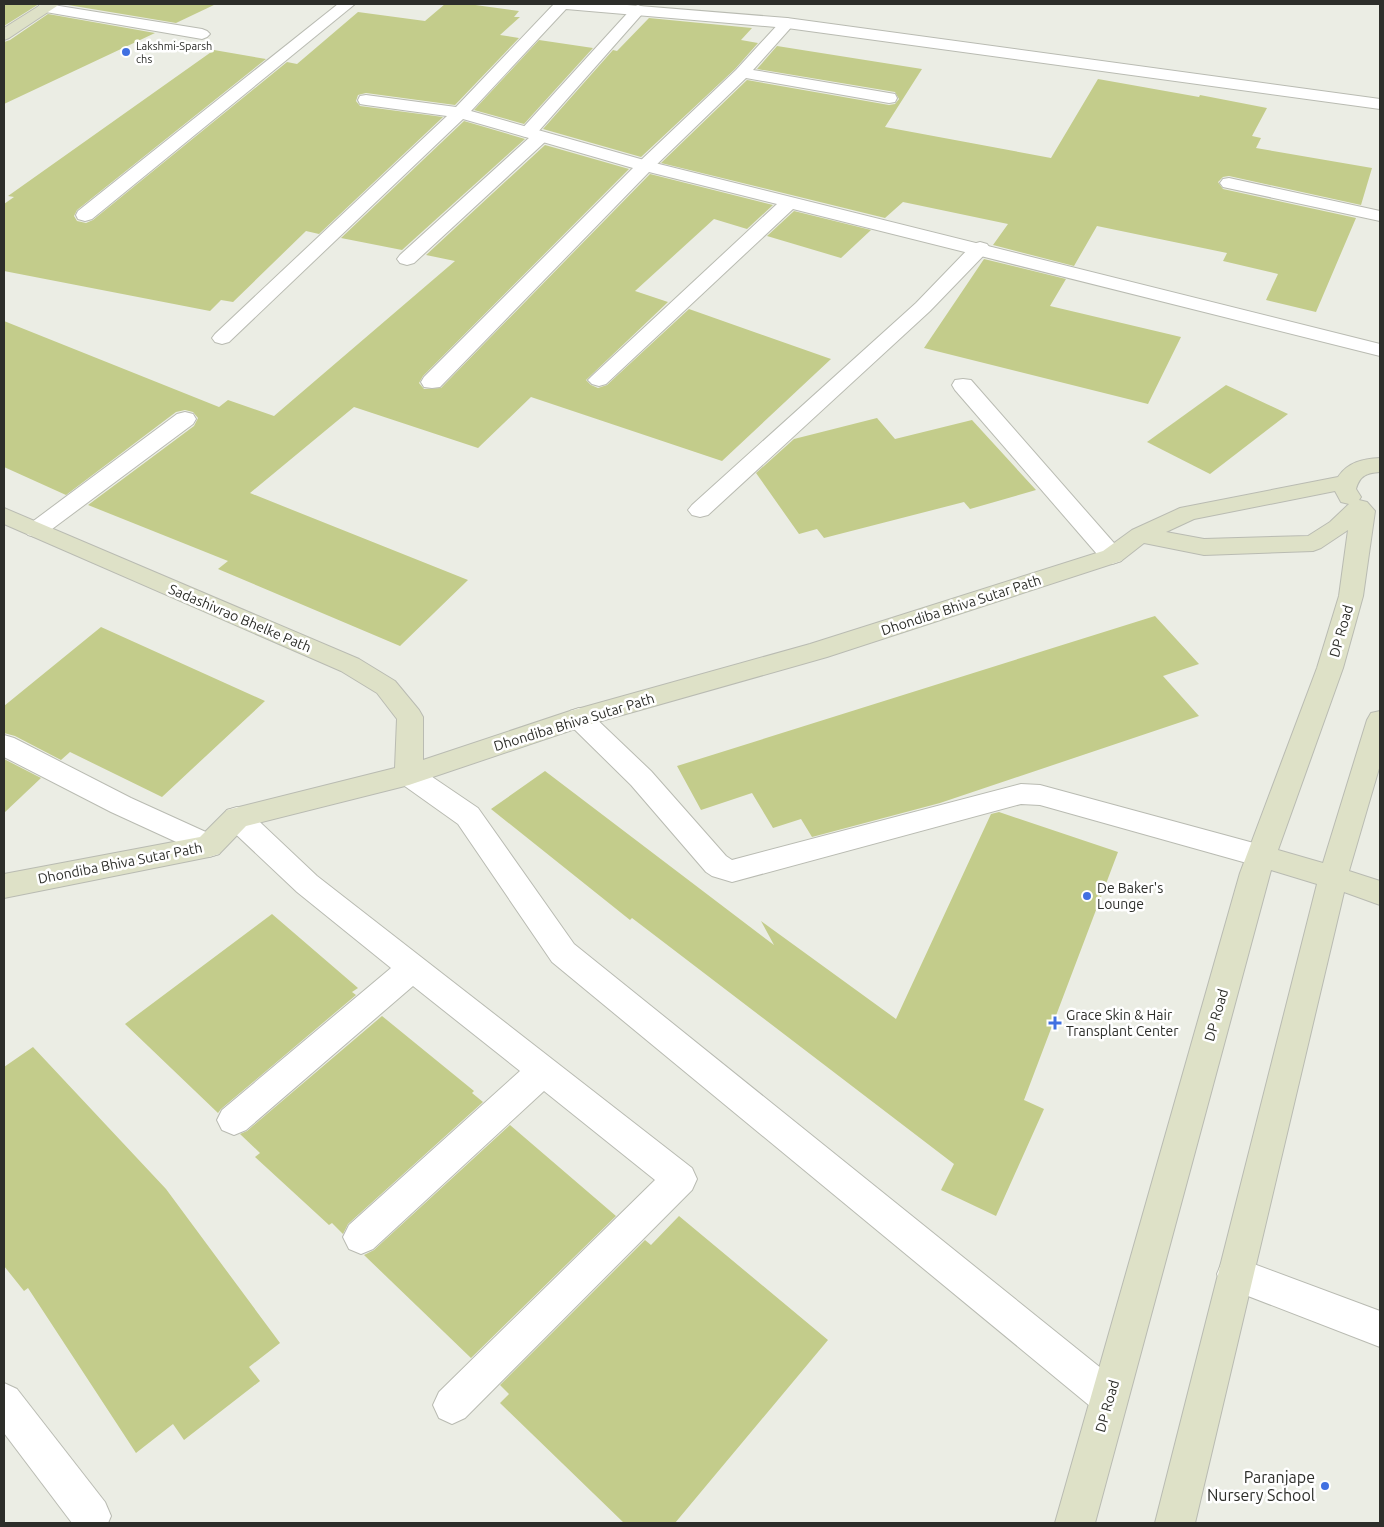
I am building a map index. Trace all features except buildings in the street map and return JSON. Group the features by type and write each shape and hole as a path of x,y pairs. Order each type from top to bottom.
{"street":[{"path":"85,215 347,4"},
{"path":"222,338 460,113 564,4 788,23 1380,104"},
{"path":"4,35 49,6 202,34"},
{"path":"406,259 534,135 638,10"},
{"path":"432,382 645,166 742,73 788,23"},
{"path":"742,73 889,98"},
{"path":"366,100 460,113 645,166 980,248 1380,350"},
{"path":"1229,183 1380,216"},
{"path":"599,380 791,201"},
{"path":"700,510 923,307 980,248"},
{"path":"963,385 1112,556"},
{"path":"36,530 185,419"},
{"path":"1368,512 1351,501 1345,489 1346,482 1355,470 1376,463"},
{"name":"Dhondiba Bhiva Sutar Path","path":"4,885 209,846 237,818 409,774 579,718 818,651 1112,556 1140,535 1188,513 1346,482"},
{"path":"1140,535 1204,547 1313,543 1338,527 1368,512"},
{"name":"DP Road","path":"1075,1523 1255,873 1330,668 1351,596 1368,512"},
{"name":"Sadashivrao Bhelke Path","path":"4,515 350,665 386,687 410,717 409,774"},
{"path":"579,718 641,778 716,864 732,871 1022,794 1040,796 1261,856 1334,877 1380,893"},
{"path":"1174,1523 1334,877 1380,720"},
{"path":"4,744 121,805 209,846"},
{"path":"409,774 468,816 563,953 1110,1398"},
{"path":"237,818 307,884 680,1178 452,1405"},
{"path":"234,1120 412,968"},
{"path":"361,1237 543,1071"},
{"path":"1235,1274 1346,1314 1380,1329"},
{"path":"4,1402 91,1516"}],"place":[{"name":"Lakshmi-Sparsh chs","path":"126,52"},
{"name":"De Baker's Lounge","path":"1087,896"},
{"name":"Grace Skin & Hair Transplant Center","path":"1055,1023"},
{"name":"Paranjape Nursery School","path":"1325,1486"}]}
